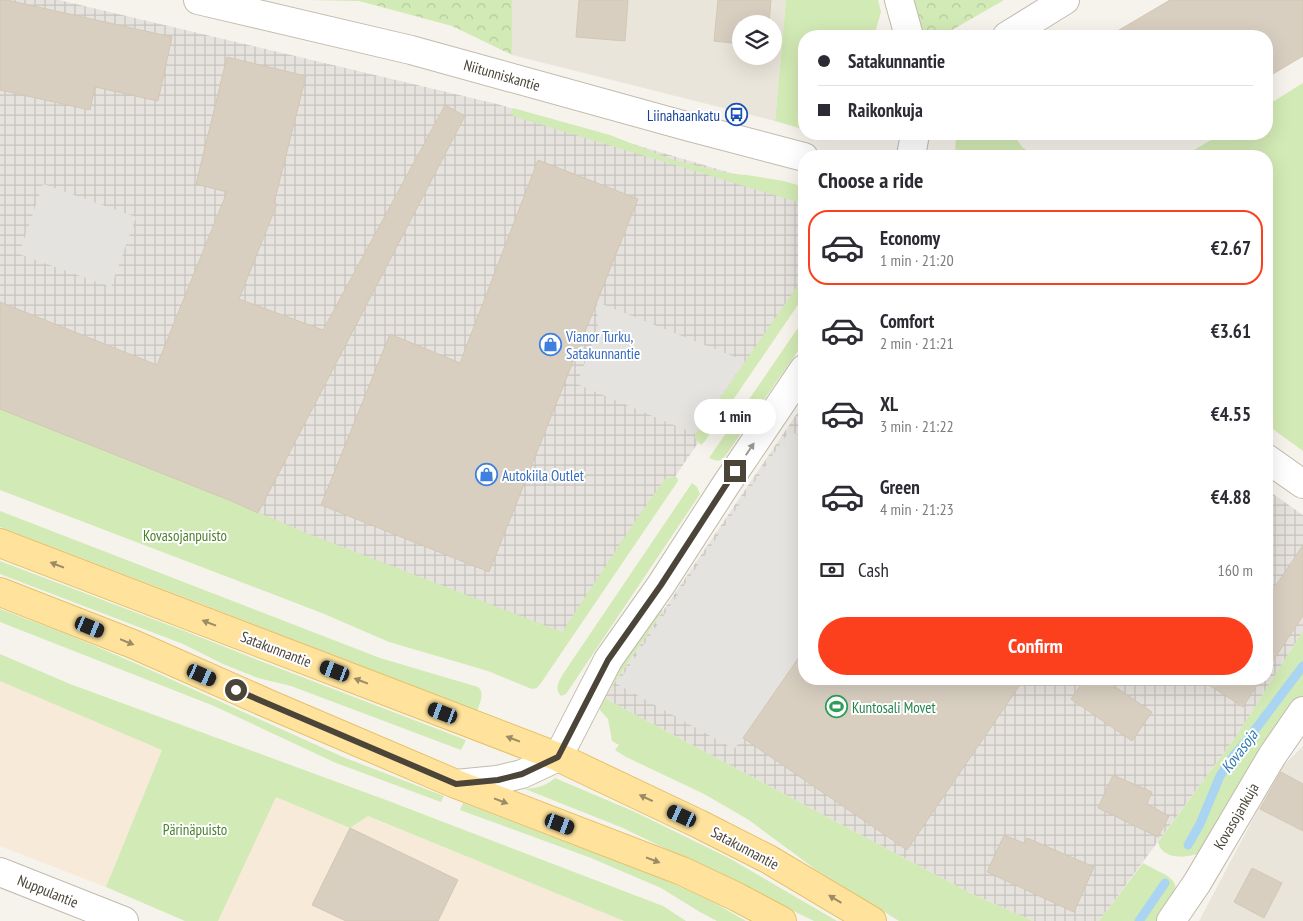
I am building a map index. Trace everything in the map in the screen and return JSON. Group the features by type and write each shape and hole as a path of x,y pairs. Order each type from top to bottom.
{"main road":[{"name":"Satakunnantie","path":"0,543 558,757 768,859 872,921"},
{"path":"0,592 133,644 456,784 682,871 782,921"}],"street":[{"name":"Niitunniskantie","path":"198,0 411,50 798,155"},
{"path":"899,0 907,30"},
{"path":"1017,30 1065,0"},
{"path":"456,784 498,780 522,774 558,757 608,660 661,585 798,378"},
{"path":"1273,463 1303,484"},
{"name":"Kovasojankuja","path":"1171,921 1197,883 1272,756 1303,711"},
{"name":"Nuppulantie","path":"0,872 124,921"}],"shaded area":[{"path":"0,0 59,0 497,104 731,173 798,189 798,296 545,668 0,437"},
{"path":"512,0 786,0 782,44 782,15 732,15 732,65 780,65 775,121 512,55"},
{"path":"43,184 136,217 111,287 19,254"},
{"path":"597,302 745,361 695,434 577,384 598,327"},
{"path":"798,412 798,685 1269,685 1237,735 1099,921 1033,921 970,893 604,698"},
{"path":"790,430 798,435 798,659 743,738 734,749 617,684"},
{"path":"1273,494 1303,515 1303,631 1273,678"},
{"path":"0,675 162,750 106,887 0,846"},
{"path":"1303,746 1303,921 1199,921 1279,770"},
{"path":"275,796 350,828 367,816 624,921 218,921"}],"green space":[{"path":"305,0 512,0 512,55 452,26 359,1"},
{"path":"786,0 878,0 881,12 876,30 798,30 798,128 775,121 780,65 782,65"},
{"path":"908,0 1004,0 952,30 917,30"},
{"path":"1303,83 1303,451 1273,429 1273,150 1194,150 1211,140 1273,140 1273,102"},
{"path":"513,108 610,135 673,160 731,174 784,181 798,185 798,202 516,117 510,114"},
{"path":"956,140 1017,140 1026,150 955,150"},
{"path":"798,285 798,305 701,445 695,438 695,434"},
{"path":"798,328 798,351 726,455 718,461 709,458"},
{"name":"Kovasojanpuisto","path":"0,409 234,502 309,534 562,632 665,479 677,477 678,481 541,683 537,688 532,689 488,671 389,642 322,613 0,490"},
{"path":"692,483 697,487 700,494 566,694 561,696 558,688 563,674"},
{"path":"0,511 380,658 478,687 482,695 477,711 0,527"},
{"path":"0,561 466,740 461,750 291,686 258,678 223,664 183,644 0,574"},
{"path":"0,609 69,635 137,664 343,757 444,796 441,802 336,763 214,706 0,622"},
{"path":"660,609 663,611 604,698 970,893 1033,921 899,921 815,869 749,820 704,794 615,750 619,745 612,741 608,719 600,710 600,701 612,677"},
{"path":"1303,631 1303,701 1203,852 1182,857 1166,853 1161,849 1158,842 1237,735 1269,685 1273,685 1273,678"},
{"name":"Pärinäpuisto","path":"0,654 70,684 386,800 663,906 686,921 624,921 368,816 350,828 276,797 218,921 185,921 106,887 162,750 0,681"},
{"path":"555,778 635,812 729,858 837,921 814,921 623,828 525,789 541,786"},
{"path":"463,803 663,879 711,901 746,921 717,921 661,888 591,858 460,810"},
{"path":"1143,863 1167,876 1174,883 1176,889 1172,901 1156,921 1099,921"}],"building":[{"path":"0,0 172,37 158,101 95,87 90,110 0,90"},
{"path":"579,0 628,0 625,41 576,37"},
{"path":"718,0 771,0 770,15 732,15 732,43 714,41"},
{"path":"1170,0 1303,0 1303,56 1273,74 1273,30 1119,30"},
{"path":"227,57 306,76 274,203 277,204 239,299 323,330 445,105 465,116 258,513 0,409 0,302 157,365 227,192 196,184"},
{"path":"538,160 638,199 489,572 321,505 390,334 460,363"},
{"path":"1303,545 1303,616 1273,661 1273,590"},
{"path":"798,659 798,685 1020,685 907,850 743,738"},
{"path":"1081,685 1113,685 1152,712 1132,741 1071,699"},
{"path":"1209,685 1257,685 1243,707"},
{"path":"1281,772 1303,784 1303,831 1260,809"},
{"path":"1113,775 1152,792 1147,804 1169,816 1158,837 1098,808"},
{"path":"350,828 458,880 438,921 346,921 312,905"},
{"path":"1004,835 1024,843 1027,838 1094,867 1074,912 987,872"},
{"path":"1252,868 1282,883 1264,918 1234,902"}],"waterway":[{"name":"Kovasoja","path":"1188,845 1200,824 1220,776 1303,666"},
{"name":"Kovasoja","path":"1139,921 1165,883"}],"place":[{"name":"Liinahaankatu","path":"736,115"},
{"name":"Vianor Turku, Satakunnantie","path":"550,345"},
{"name":"Autokiila Outlet","path":"486,475"},
{"name":"Kuntosali Movet","path":"836,707"}],"route":[{"path":"236,690 456,784 498,780 522,774 558,757 608,660 661,585 735,471"}]}
